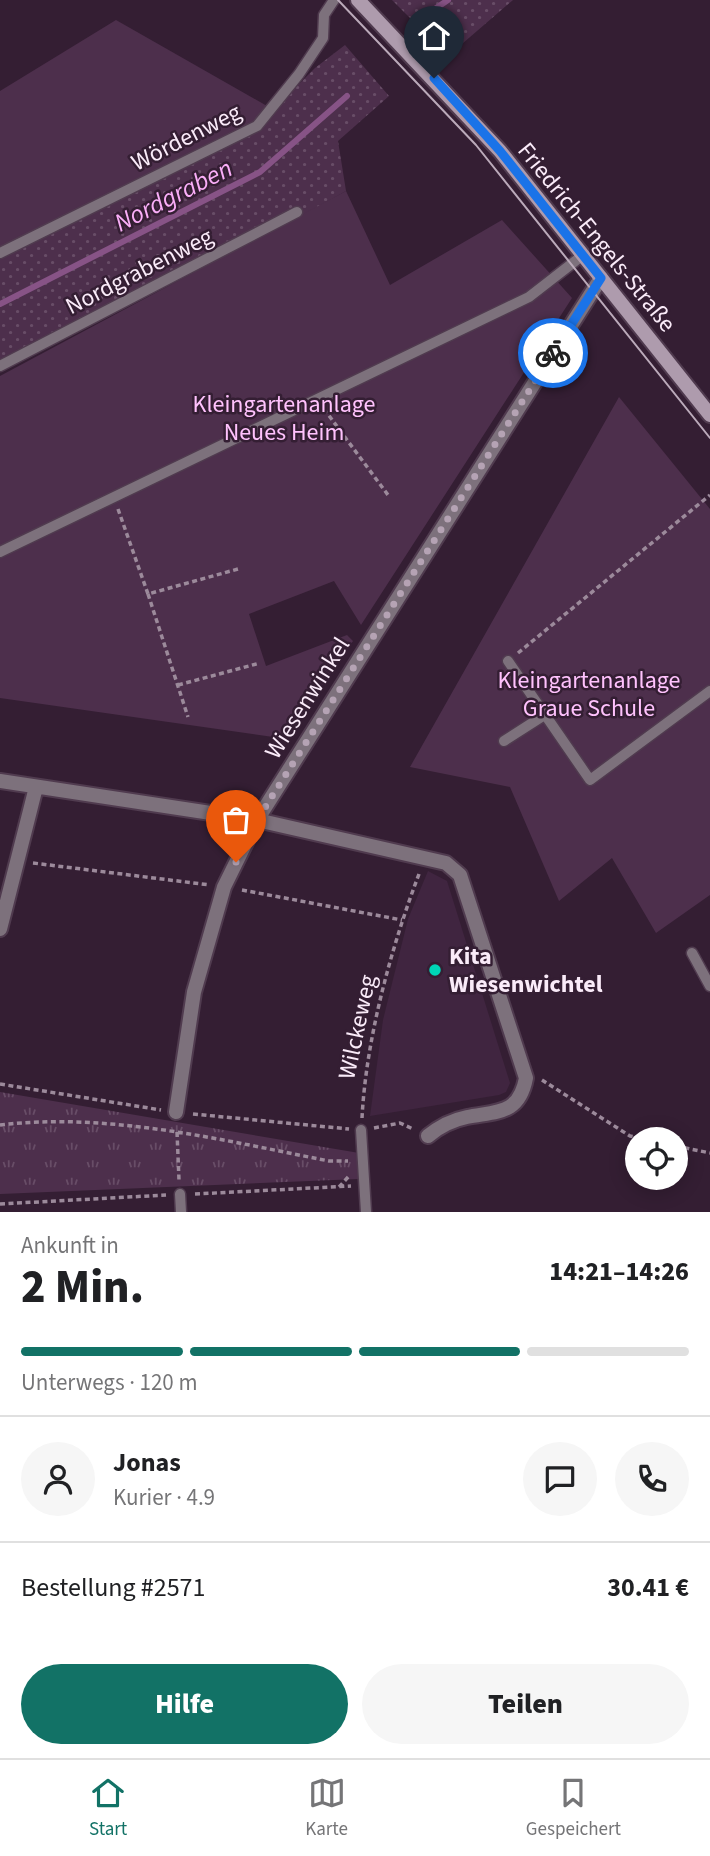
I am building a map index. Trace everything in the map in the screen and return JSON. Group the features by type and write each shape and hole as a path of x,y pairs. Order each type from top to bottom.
{"main road":[{"name":"Friedrich-Engels-Straße","path":"358,0 467,113 710,415"}],"street":[{"name":"Wiesenwinkel","path":"176,1112 194,992 224,887 257,820 601,278"},
{"path":"0,781 257,820 426,856 446,863 460,875 526,1078 518,1098 501,1112 455,1120 443,1124 428,1136"},
{"path":"0,929 36,787"}],"lane":[{"name":"Wördenweg","path":"0,253 257,126 299,75 323,38 324,15 334,0"},
{"name":"Nordgrabenweg","path":"0,366 297,212"},
{"path":"0,552 528,297 583,255"},
{"path":"508,661 590,780 710,691"},
{"path":"504,741 545,713"},
{"path":"692,953 710,986"},
{"path":"361,1130 366,1212"},
{"path":"180,1194 181,1212"}],"path":[{"path":"316,399 388,495"},
{"path":"508,661 710,495"},
{"path":"114,498 188,717"},
{"path":"148,594 237,569"},
{"path":"178,685 260,663"},
{"name":"Wilckeweg","path":"361,1130 370,1050 402,920 426,856"},
{"path":"16,861 224,887 402,920"},
{"path":"526,1078 545,1080 625,1133"},
{"path":"0,1084 176,1112 361,1130 400,1123 428,1136"},
{"path":"176,1112 180,1194"},
{"path":"0,1125 25,1122 97,1124 177,1132 329,1161 364,1161"},
{"path":"688,1148 710,1153"}],"shaded area":[{"name":"Kita Wiesenwichtel","path":"428,871 447,881 510,1083 506,1092 499,1095 370,1116 383,1020 408,919"}],"green space":[{"path":"392,0 513,0 448,56"},
{"path":"116,20 267,106 257,126 0,252 0,91"},
{"path":"345,45 389,96 338,141 346,191 283,227 0,363 0,249 257,126 315,68"},
{"name":"Kleingartenanlage Neues Heim","path":"346,191 390,285 502,220 572,298 361,625 334,581 249,614 266,666 347,635 353,641 287,739 0,698 0,376"},
{"name":"Kleingartenanlage Graue Schule","path":"619,397 710,509 710,895 656,933 612,858 559,901 510,787 410,767"},
{"path":"0,1092 359,1153 358,1179 0,1194"}],"waterway":[{"name":"Nordgraben","path":"429,13 448,0"},
{"name":"Nordgraben","path":"0,304 260,172 347,96"}],"tram line":[{"path":"338,0 476,145 710,438"}],"way so far":[{"path":"236,862 257,820 553,353"}],"place":[{"name":"Kita Wiesenwichtel","path":"435,970"}],"route":[{"path":"434,78 500,151 601,278 553,353"}]}
